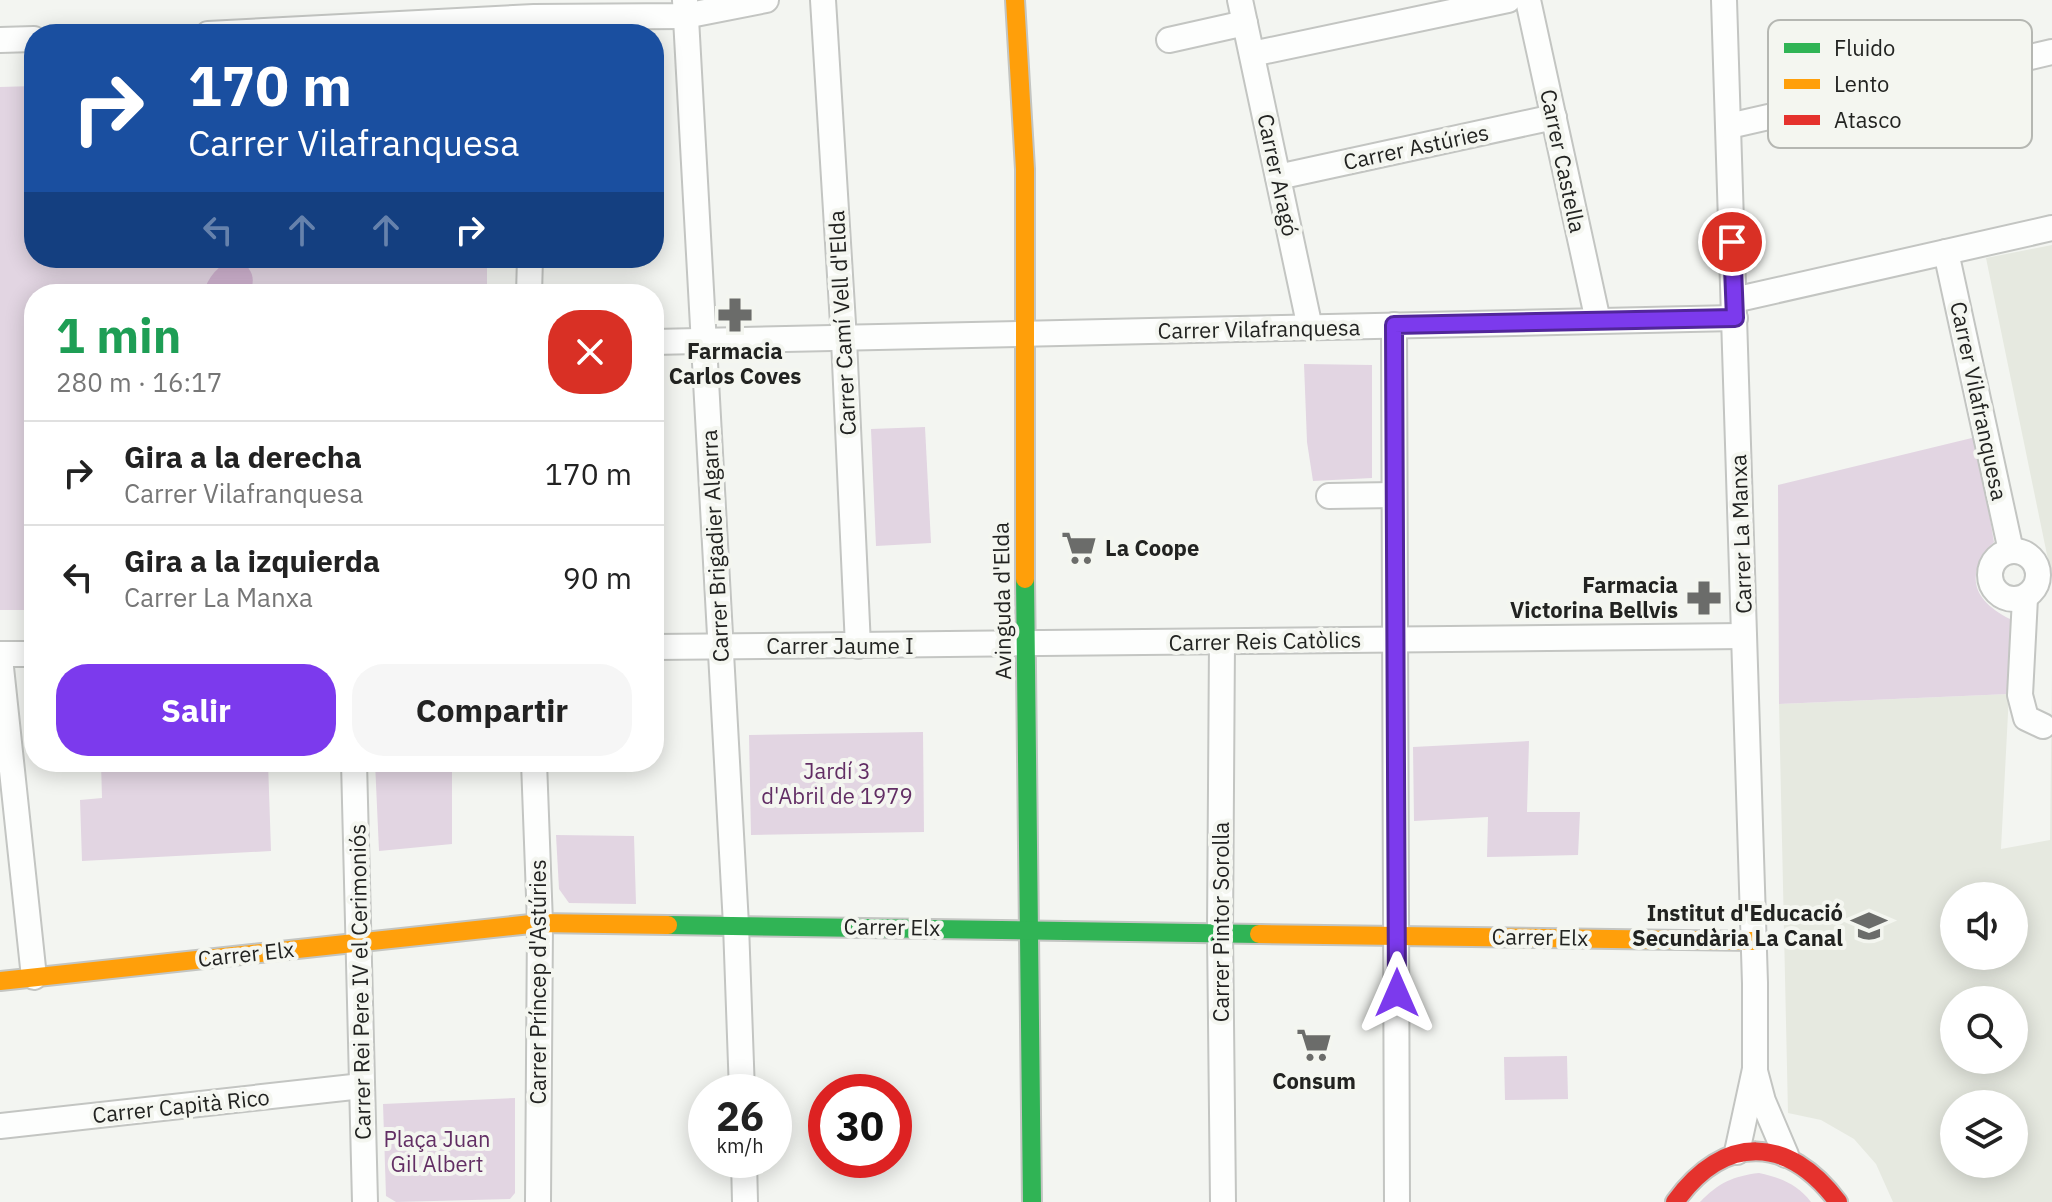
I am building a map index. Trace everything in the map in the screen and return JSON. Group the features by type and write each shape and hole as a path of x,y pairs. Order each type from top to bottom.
{"street":[{"path":"429,22 462,0"},
{"path":"403,24 685,8 766,0"},
{"name":"Carrer Camí Vell d'Elda","path":"823,0 844,340 858,646"},
{"name":"Avinguda d'Elda","path":"1015,0 1024,81 1026,177 1024,334 1032,1202"},
{"path":"1252,54 1508,0"},
{"name":"Carrer Castella","path":"1528,0 1598,321"},
{"name":"Carrer La Manxa","path":"1724,0 1755,1069 1737,1152"},
{"name":"Carrer Brigadier Algarra","path":"685,8 736,925 741,1074"},
{"name":"Carrer Aragó","path":"1169,40 1242,11 1310,328"},
{"path":"0,40 24,39"},
{"path":"2032,57 2052,52"},
{"name":"Carrer Astúries","path":"1278,177 1554,117"},
{"path":"1729,126 1768,117"},
{"name":"Carrer Vilafranquesa","path":"664,342 1598,321 1734,309 1946,252 2052,228"},
{"name":"Carrer Vilafranquesa","path":"1946,252 2011,551"},
{"path":"1394,325 1397,1202"},
{"path":"1329,496 1394,495"},
{"path":"2025,598 2006,599 1996,592 1990,579 1992,564 2001,554 2011,551 2024,553 2035,562 2039,573 2037,585 2025,598 2020,695 2026,718 2043,726"},
{"name":"Carrer Reis Catòlics","path":"1026,645 1744,636"},
{"name":"Carrer Pintor Sorolla","path":"1222,642 1220,932 1223,1202"},
{"name":"Carrer Jaume I","path":"664,647 1026,645"},
{"path":"24,655 0,656 34,977"},
{"name":"Carrer Rei Pere IV el Cerimoniós","path":"354,772 365,1202"},
{"name":"Carrer Príncep d'Astúries","path":"534,772 540,923 538,1202"},
{"name":"Carrer Elx","path":"0,981 540,923 1753,941"},
{"name":"Carrer La Manxa","path":"1755,1069 1763,1101 1786,1155"},
{"name":"Carrer Capità Rico","path":"0,1126 362,1086"},
{"path":"1675,1202 1694,1175 1715,1161 1737,1152 1770,1151 1786,1155 1812,1170 1838,1202"},
{"path":"744,1178 745,1202"}],"shaded area":[{"path":"2052,245 2052,579 1986,258"},
{"path":"220,268 248,268 253,283 207,284"},
{"name":"Institut d'Educació Secundària La Canal","path":"2052,671 2052,1202 1893,1202 1876,1164 1854,1139 1821,1120 1788,1113 1779,704 2009,694 2001,849 2050,840"}],"green space":[{"path":"24,86 24,268 487,268 487,284 24,284 24,610 0,610 0,87"},
{"path":"1304,364 1372,365 1372,478 1313,481 1307,442"},
{"path":"925,427 931,543 876,546 871,429"},
{"path":"1976,437 1994,542 1978,565 1976,585 1987,603 2010,619 2009,694 1779,704 1778,485"},
{"name":"Jardí 3 d'Abril de 1979","path":"923,732 924,832 751,835 749,735"},
{"path":"1529,741 1527,812 1580,812 1578,855 1487,857 1488,817 1414,821 1413,747"},
{"path":"101,772 268,772 271,851 82,861 80,800 102,798"},
{"path":"375,772 452,772 452,844 379,851"},
{"path":"556,835 634,836 636,904 569,903 559,889"},
{"path":"1567,1056 1568,1099 1505,1100 1504,1057"},
{"name":"Plaça Juan Gil Albert","path":"515,1098 515,1193 510,1199 396,1202 386,1196 383,1104"},
{"path":"1759,1173 1788,1183 1811,1202 1700,1202 1726,1182"}],"traffic: fast":[{"path":"1025,579 1032,1202"},
{"path":"668,925 1259,934"}],"traffic: slow":[{"path":"1015,0 1025,169 1025,579"},
{"path":"0,981 540,923 668,925"},
{"path":"1259,934 1753,941"}],"traffic: jam":[{"path":"1675,1202 1694,1180 1714,1164 1735,1154 1756,1151 1798,1164 1819,1180 1838,1202"}],"place":[{"name":"Farmacia Carlos Coves","path":"735,315"},
{"name":"La Coope","path":"1079,548"},
{"name":"Farmacia Victorina Bellvis","path":"1704,598"},
{"name":"Institut d'Educació Secundària La Canal","path":"1869,926"},
{"name":"Consum","path":"1314,1045"}],"route":[{"path":"1397,993 1394,325 1735,318 1732,242"}]}
